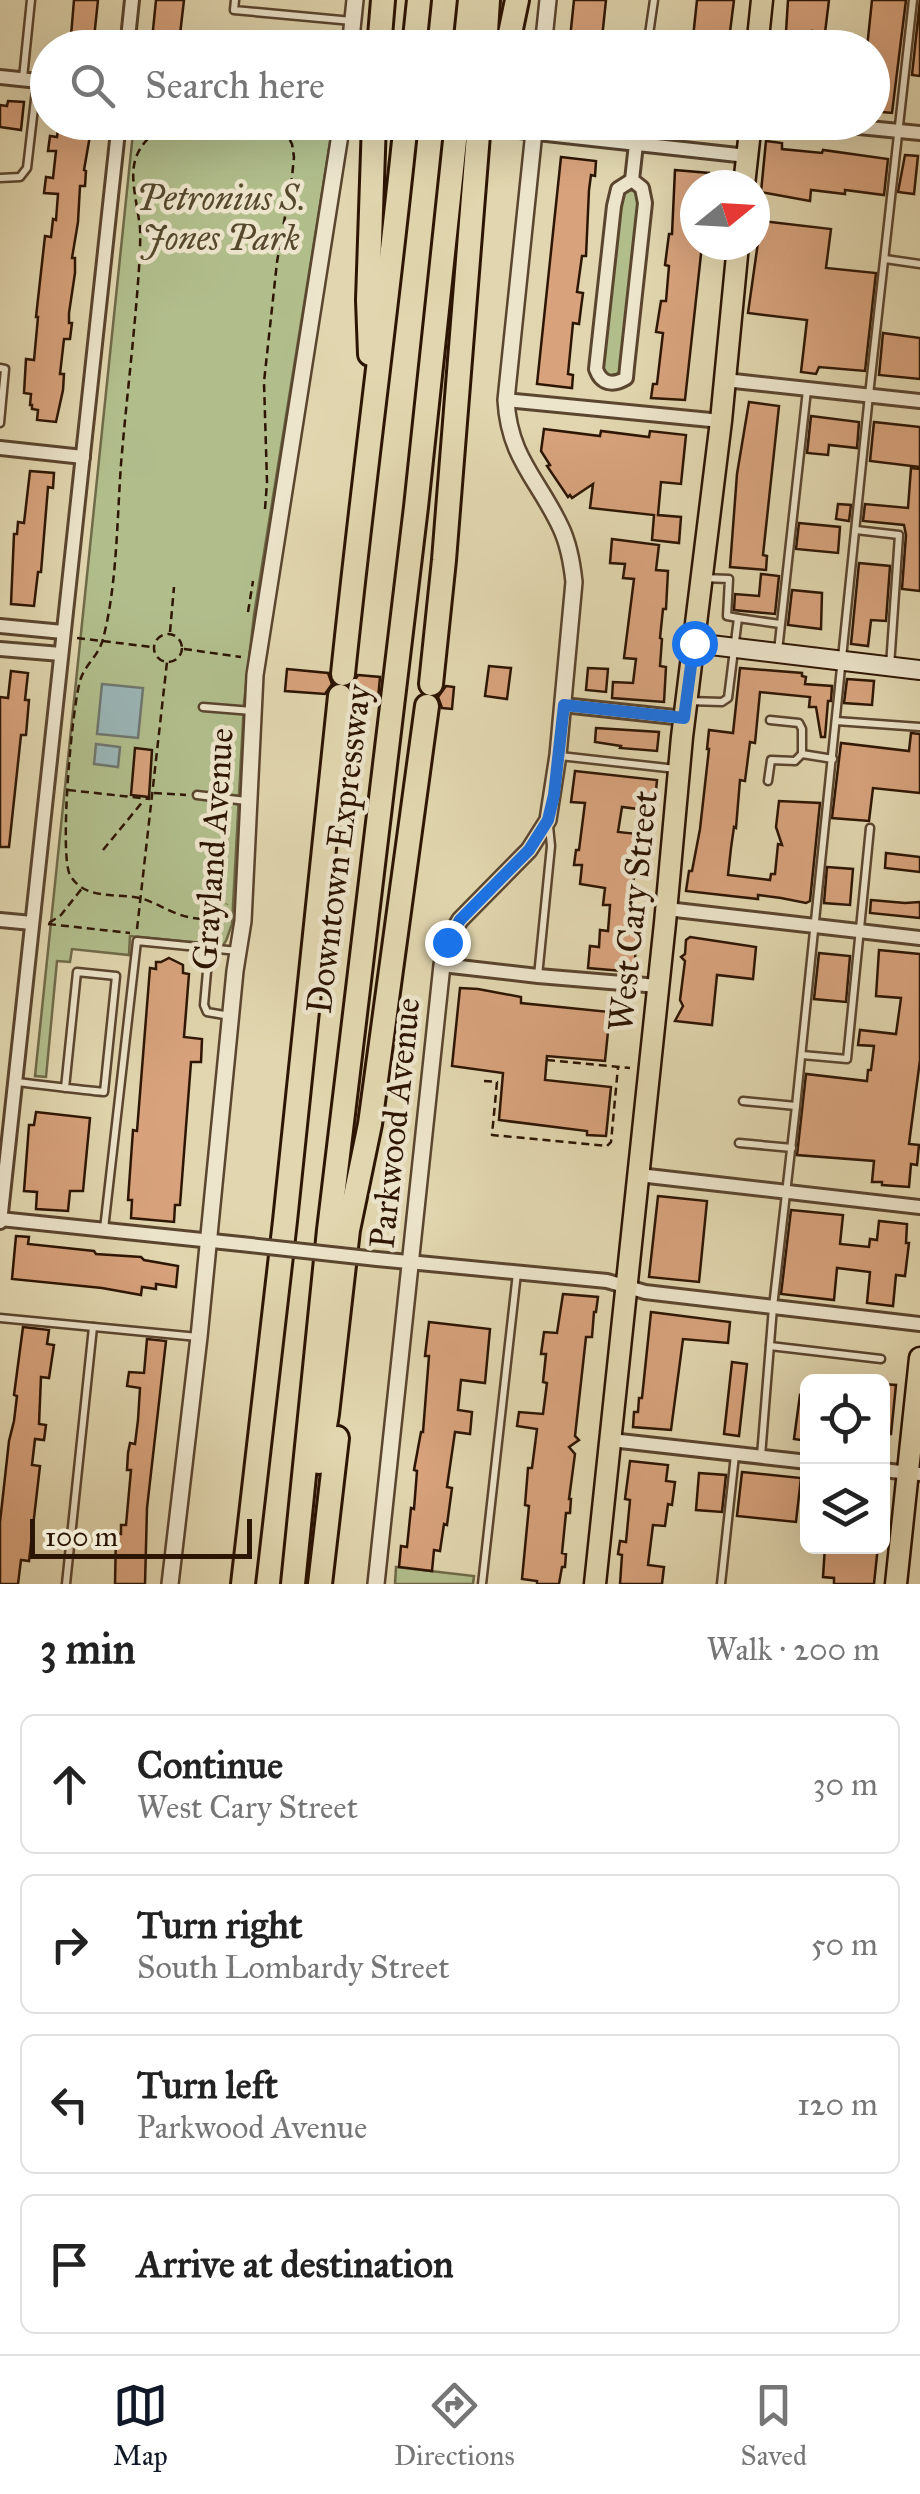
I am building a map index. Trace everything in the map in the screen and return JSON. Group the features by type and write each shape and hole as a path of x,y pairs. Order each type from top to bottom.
{"highway":[{"path":"381,30 384,0"},
{"path":"416,30 420,0"},
{"path":"467,30 470,0"},
{"path":"486,30 488,0"},
{"path":"511,30 517,0"},
{"path":"373,140 368,300 373,412"},
{"name":"Downtown Expressway","path":"242,1584 404,140"},
{"name":"Downtown Expressway","path":"296,1584 329,1230 414,525 455,140"},
{"path":"320,1584 370,1124 444,560 478,140"},
{"path":"465,307 498,140"},
{"path":"296,1584 327,1414 348,1230 370,1124"},
{"path":"235,1584 247,1545"}],"main road":[{"path":"760,30 762,0"},
{"path":"746,170 749,140"},
{"name":"West Cary Street","path":"595,1584 737,260"},
{"path":"694,643 920,670"},
{"path":"896,1584 914,1473 920,1358"}],"street":[{"path":"129,30 132,0"},
{"path":"352,30 355,0"},
{"path":"545,30 548,0"},
{"path":"0,77 30,80"},
{"path":"890,131 920,133"},
{"path":"117,140 83,457 70,635 62,654 0,1220 607,1281 644,1292 920,1324"},
{"name":"Grayland Avenue","path":"170,1584 243,921 254,675 339,140"},
{"name":"Parkwood Avenue","path":"376,1584 442,965 447,942 460,920 529,850 548,820 564,705 574,582 570,556 560,526 510,436 506,400 533,140"},
{"path":"606,140 747,156"},
{"path":"630,144 632,180 642,188 645,203 626,378 610,383 598,376 596,369 614,206 618,190 632,180"},
{"path":"725,380 920,401"},
{"path":"607,411 610,383"},
{"path":"506,400 721,422"},
{"path":"0,448 83,457"},
{"path":"0,626 70,635"},
{"path":"0,649 62,654"},
{"path":"564,705 686,709"},
{"path":"667,909 920,938"},
{"path":"0,920 32,923"},
{"path":"442,965 658,986"},
{"path":"639,1176 920,1207"},
{"path":"611,1440 800,1461"}],"lane":[{"path":"31,0 33,30"},
{"path":"235,0 234,10 353,22"},
{"path":"649,30 654,0"},
{"path":"761,1456 773,1306 913,0"},
{"path":"0,178 20,177 27,168 30,139"},
{"path":"629,140 630,144"},
{"path":"885,259 920,264"},
{"path":"0,368 6,369 0,423"},
{"path":"778,653 807,389"},
{"path":"856,530 899,535 890,667"},
{"path":"702,578 729,579 727,616 780,624"},
{"path":"686,709 728,698 738,618"},
{"path":"203,707 252,711"},
{"path":"768,781 771,760 795,761 802,754 799,724 770,720"},
{"path":"836,721 920,726"},
{"path":"802,754 833,759"},
{"path":"558,756 680,770"},
{"path":"197,795 247,801"},
{"path":"538,976 550,846 548,820"},
{"path":"802,1055 847,1059 870,828"},
{"path":"104,1230 137,941 238,951"},
{"path":"209,948 204,1005 207,1012 230,1016"},
{"path":"65,1088 77,972 133,979"},
{"path":"104,1092 116,976"},
{"path":"15,1082 120,1094"},
{"path":"742,1101 796,1106"},
{"path":"738,1143 792,1148"},
{"path":"482,1584 517,1272"},
{"path":"0,1318 200,1337"},
{"path":"66,1584 93,1326"},
{"path":"770,1346 880,1359"},
{"path":"721,1584 735,1454"}],"path":[{"path":"149,140 136,157 132,178 140,222 140,263 114,553 103,641 84,670 78,688 67,790 65,856 74,880 96,894 141,898 180,915 206,919 222,913 229,895"},
{"path":"263,518 268,482 264,382 277,262 292,177 290,140"},
{"path":"248,616 254,574"},
{"path":"170,634 174,588"},
{"path":"170,634 181,640 183,649 176,660 167,662 156,656 154,647 161,636 170,634"},
{"path":"70,635 154,647"},
{"path":"183,649 243,657 242,664"},
{"path":"83,887 61,915 48,924 136,934 167,662"},
{"path":"67,790 151,799"},
{"path":"152,792 197,795"},
{"path":"103,850 145,798"},
{"path":"547,1060 630,1068"},
{"path":"484,1081 497,1082 492,1135 606,1146 611,1142 618,1067"}],"green space":[{"name":"Petronius S. Jones Park","path":"132,140 330,140 254,615 244,703 232,924 223,945 130,936 129,955 72,949 70,962 57,961 46,1077 35,1076"},
{"path":"635,191 639,199 621,370 607,376 602,366 620,195"},
{"path":"396,1567 474,1576 473,1584 395,1584"}],"water":[{"path":"102,684 143,688 138,738 97,734"},
{"path":"96,744 120,747 118,767 94,764"}],"building":[{"path":"74,0 98,0 95,30 72,30"},
{"path":"156,0 184,0 181,30 153,30"},
{"path":"574,0 606,0 603,30 571,30"},
{"path":"697,0 734,0 730,30 694,30"},
{"path":"788,0 829,0 825,30 786,30"},
{"path":"872,0 906,0 892,113 890,30 869,30"},
{"path":"920,0 920,76 912,75"},
{"path":"8,101 24,102 21,130 0,127 0,105 7,106"},
{"path":"49,140 89,140 72,258 72,323 70,339 64,339 60,374 64,374 63,390 56,422 37,420 38,410 30,405 31,394 24,393 26,359 34,360 45,236 51,237 53,219 56,220 58,194 44,193 46,177 53,178 56,151 48,151"},
{"path":"766,141 782,143 782,149 888,159 884,195 811,190 810,201 770,194 770,170 763,170"},
{"path":"905,155 918,156 914,194 898,192"},
{"path":"561,157 596,161 589,190 586,256 582,256 577,292 583,293 579,324 573,323 568,374 573,375 572,388 537,384"},
{"path":"675,170 680,170 680,260 700,260 685,400 651,398 653,384 657,384 663,333 656,332 661,301 666,301 669,266 665,265 672,234"},
{"path":"770,222 831,229 826,268 876,273 865,371 819,367 816,374 801,372 807,320 748,313 755,260 770,260"},
{"path":"883,333 920,338 920,379 879,375"},
{"path":"749,402 779,406 763,555 767,556 766,570 730,567 737,474"},
{"path":"811,416 859,422 857,448 829,445 828,455 807,453"},
{"path":"874,422 920,427 920,467 870,461"},
{"path":"544,429 600,436 601,431 649,437 650,431 686,435 681,484 661,482 658,515 681,517 679,543 652,540 654,515 590,508 593,484 568,497 541,451"},
{"path":"911,468 920,469 920,591 902,589 904,525 863,521 865,504 908,508"},
{"path":"30,471 54,473 53,488 48,487 34,606 11,604 14,534 18,522 24,523"},
{"path":"838,504 851,505 849,521 836,519"},
{"path":"799,523 840,527 838,553 796,549"},
{"path":"612,539 659,545 656,570 668,571 660,638 660,666 666,667 664,702 612,698 613,682 633,683 636,659 624,658 634,579 623,578 625,564 610,563"},
{"path":"859,563 890,566 886,621 871,620 868,646 851,644"},
{"path":"761,574 779,576 775,614 734,610 735,594 759,596"},
{"path":"792,590 822,593 821,629 788,625"},
{"path":"489,666 511,668 507,699 485,696"},
{"path":"588,668 608,669 606,692 586,690"},
{"path":"740,668 802,673 805,684 832,686 825,737 821,737 816,707 809,707 810,697 760,692 755,743 750,742 745,781 740,780 731,848 728,875 770,880 771,874 775,874 778,844 782,845 776,827 779,801 820,803 810,901 806,903 758,895 758,899 686,891 700,829 709,730 733,733"},
{"path":"287,669 328,673 332,684 325,694 285,691"},
{"path":"11,671 28,673 25,700 29,700 26,735 21,735 9,847 0,847 0,697 8,698"},
{"path":"358,675 380,677 378,699 355,697 351,686"},
{"path":"847,679 874,681 872,705 844,703"},
{"path":"446,686 454,687 452,709 442,708 438,697"},
{"path":"596,728 659,732 657,751 595,742"},
{"path":"911,733 920,734 920,793 873,788 869,821 832,818 841,743 909,751"},
{"path":"135,748 152,750 149,797 131,795"},
{"path":"575,771 657,780 654,811 622,807 618,832 638,834 632,895 636,895 633,933 637,933 634,972 588,968 590,946 599,947 600,930 608,931 610,905 603,905 605,888 580,884 582,865 574,865 585,803 571,802"},
{"path":"886,853 920,857 920,872 885,868"},
{"path":"827,867 853,869 850,905 824,903"},
{"path":"871,900 920,902 920,918 870,913"},
{"path":"690,937 756,947 753,979 717,975 712,1025 675,1021 683,1006 680,1000 685,961 681,957"},
{"path":"879,950 920,954 920,1060 909,1144 919,1145 917,1165 911,1164 909,1187 872,1182 874,1161 797,1155 806,1074 867,1081 874,1046 858,1045 860,1030 896,1034 901,998 876,996"},
{"path":"819,953 850,956 846,1002 814,999"},
{"path":"169,958 183,965 183,973 189,974 184,1037 202,1039 201,1062 191,1062 180,1205 175,1205 174,1222 131,1218 132,1200 128,1200 150,968 156,969 156,962"},
{"path":"460,988 521,997 521,1003 610,1012 605,1061 547,1056 545,1080 611,1087 606,1136 499,1120 503,1073 452,1066"},
{"path":"36,1112 90,1118 83,1191 70,1191 68,1211 36,1209 37,1192 24,1191 29,1125 34,1125"},
{"path":"658,1196 707,1201 699,1282 649,1277"},
{"path":"791,1210 843,1215 840,1244 869,1247 870,1239 877,1240 879,1221 907,1224 905,1276 896,1275 893,1306 867,1303 870,1272 837,1268 834,1300 781,1294"},
{"path":"16,1236 29,1237 28,1244 141,1257 178,1266 176,1287 142,1287 141,1295 12,1279"},
{"path":"563,1294 598,1297 592,1337 586,1337 575,1436 579,1440 569,1447 575,1454 562,1553 566,1554 565,1567 559,1584 537,1584 522,1579 529,1506 525,1505 528,1468 532,1468 537,1429 517,1426 519,1412 543,1414 547,1383 543,1382 546,1354 541,1354 544,1332 557,1333"},
{"path":"651,1312 730,1322 728,1343 683,1339 671,1430 633,1427 634,1412 638,1412 642,1398"},
{"path":"429,1322 490,1329 485,1383 461,1380 458,1410 472,1412 470,1434 455,1432 447,1487 452,1488 447,1525 444,1524 440,1551 434,1550 432,1571 399,1567 401,1546 407,1547 411,1508 414,1509 414,1470 423,1432"},
{"path":"23,1327 49,1330 47,1344 54,1345 49,1378 41,1377 39,1424 46,1425 44,1440 35,1439 32,1465 40,1466 29,1561 21,1560 18,1584 0,1584 0,1522"},
{"path":"147,1339 166,1341 147,1508 145,1584 115,1584 116,1534 121,1534 121,1525 126,1525 131,1470 127,1470 128,1453 130,1443 135,1444 140,1388 127,1386 129,1372 144,1373"},
{"path":"732,1362 747,1364 739,1436 724,1434"},
{"path":"890,1385 896,1385 890,1434"},
{"path":"800,1395 800,1440 794,1439"},
{"path":"630,1461 668,1465 666,1481 675,1482 665,1526 653,1525 648,1565 664,1567 662,1584 620,1584 622,1555 618,1554 620,1541 626,1542 630,1500 625,1499"},
{"path":"742,1472 800,1478 796,1522 737,1516"},
{"path":"699,1473 726,1475 722,1512 696,1510"},
{"path":"824,1554 877,1554 874,1584 834,1584 834,1578 823,1577"}],"route":[{"path":"447,942 460,920 529,850 548,820 564,705 684,718 694,643"}]}
